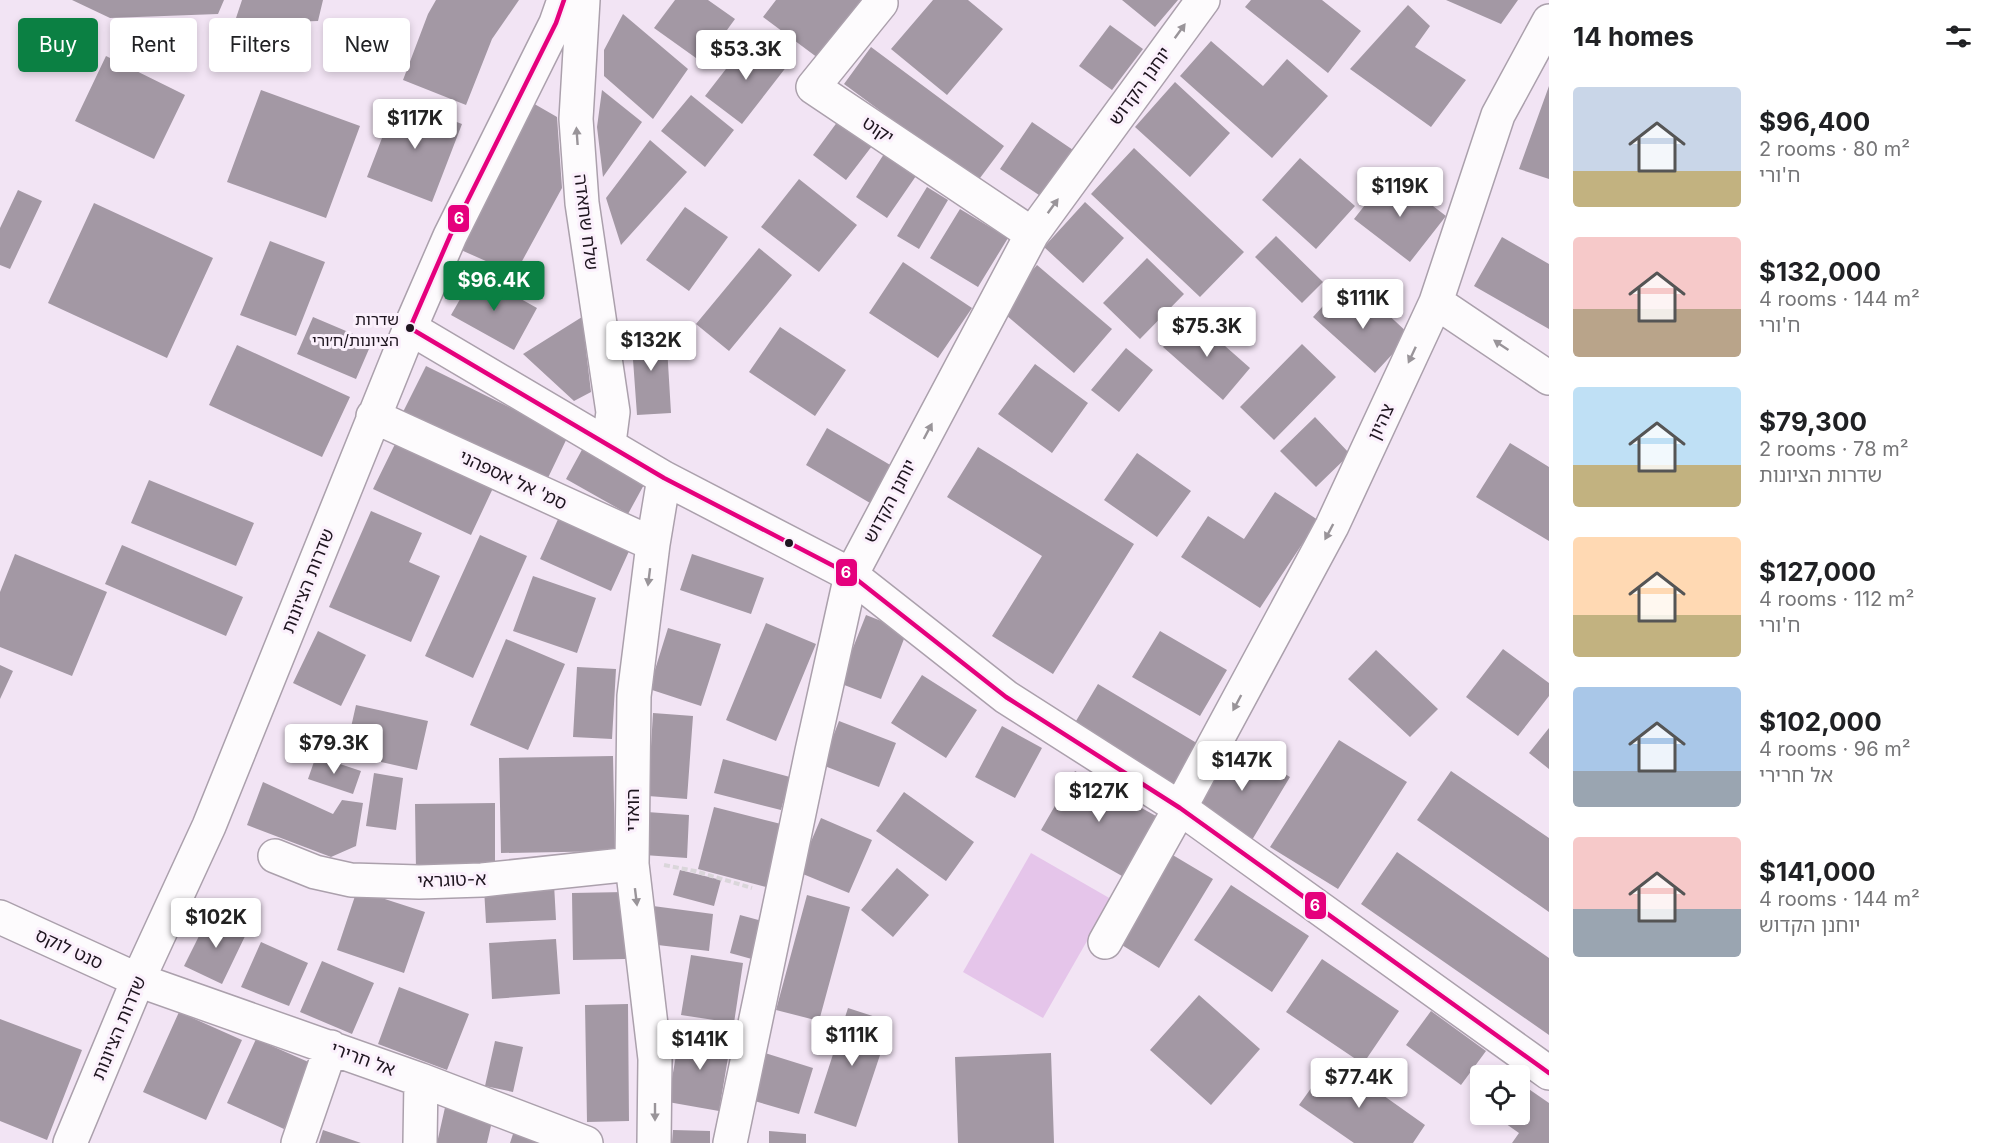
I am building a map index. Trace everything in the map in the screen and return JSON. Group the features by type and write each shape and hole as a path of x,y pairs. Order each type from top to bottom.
{"street":[{"name":"שלח שחאדה","path":"583,0 576,119 582,203 613,412 609,443"},
{"name":"יוחנן הקדוש","path":"730,1143 851,575 1032,234 1203,0"},
{"name":"יקוט","path":"882,3 813,87 1032,234"},
{"name":"שדרות הציונות","path":"70,1143 138,980 209,826 320,554 373,416 450,236 565,8"},
{"name":"צהיון","path":"1105,942 1332,526 1436,302 1498,115 1549,21"},
{"path":"1436,302 1549,378"},
{"path":"410,328 609,443 664,478 851,575 1006,697 1180,808 1549,1073"},
{"name":"סמ' אל אספהני","path":"373,416 653,544"},
{"name":"הואדי","path":"654,1143 655,1059 632,864 634,696 653,544 664,478"},
{"name":"א-טוגראי","path":"274,856 315,872 351,880 419,882 482,880 632,864"},
{"name":"סנט לוקס","path":"0,917 138,980"},
{"name":"אל חרירי","path":"138,980 331,1047 586,1143"},
{"path":"297,1143 331,1047"},
{"path":"420,1143 421,1080"}],"path":[{"path":"632,864 666,865 695,871 782,896"}],"shaded area":[{"path":"1031,853 1111,899 1043,1018 963,972"}],"building":[{"path":"72,0 224,0 218,14 110,18"},
{"path":"242,0 323,0 318,21 311,21 311,18 236,18"},
{"path":"436,0 519,0 492,39 466,105 403,80 406,72 410,72 410,62 428,14"},
{"path":"675,0 708,0 735,19 703,63 654,28"},
{"path":"776,0 862,0 818,58 763,17"},
{"path":"933,0 968,0 1003,29 947,95 891,49"},
{"path":"1122,0 1178,0 1155,27"},
{"path":"1251,0 1322,0 1361,31 1328,73 1245,7"},
{"path":"1446,0 1518,0 1501,24"},
{"path":"1408,5 1430,26 1415,47 1466,80 1431,127 1350,69"},
{"path":"623,14 688,69 653,119 604,76 604,50"},
{"path":"1110,25 1143,49 1112,90 1079,66"},
{"path":"750,38 787,66 742,124 705,96"},
{"path":"1211,41 1263,86 1287,59 1328,96 1272,158 1180,76"},
{"path":"871,47 1004,146 977,182 844,84"},
{"path":"106,56 110,58 110,72 138,72 185,95 154,159 75,121"},
{"path":"1175,82 1230,133 1190,177 1135,127"},
{"path":"1549,86 1549,179 1519,169"},
{"path":"261,90 360,126 326,218 227,182"},
{"path":"602,90 642,122 603,177 597,127"},
{"path":"691,95 734,130 705,167 661,131"},
{"path":"397,99 462,124 432,202 367,177"},
{"path":"531,102 557,117 562,188 515,274 461,250"},
{"path":"838,121 872,146 846,180 813,155"},
{"path":"1032,122 1076,152 1045,199 1000,169"},
{"path":"650,140 687,172 621,245 606,198"},
{"path":"1134,148 1244,252 1200,297 1091,194"},
{"path":"884,154 916,176 887,218 856,197"},
{"path":"1300,158 1355,206 1316,249 1262,200"},
{"path":"1390,173 1446,216 1410,262 1354,219"},
{"path":"799,179 857,225 819,272 761,227"},
{"path":"927,187 948,200 919,249 897,236"},
{"path":"18,190 42,201 10,269 0,265 0,228"},
{"path":"1085,202 1124,238 1083,283 1044,247"},
{"path":"94,203 213,258 167,358 48,303"},
{"path":"685,207 728,237 689,291 646,260"},
{"path":"960,209 1008,238 978,287 930,258"},
{"path":"1276,236 1323,282 1302,303 1255,257"},
{"path":"1502,237 1549,264 1549,329 1474,286"},
{"path":"270,241 325,262 296,336 240,315"},
{"path":"759,248 792,275 729,351 696,324"},
{"path":"1147,258 1184,294 1140,339 1103,303"},
{"path":"903,262 972,308 938,358 869,313"},
{"path":"1037,265 1112,329 1074,373 999,309"},
{"path":"475,273 537,308 514,350 451,315"},
{"path":"1366,294 1410,335 1375,373 1313,317 1332,296 1349,312"},
{"path":"1191,316 1250,368 1223,400 1163,347"},
{"path":"313,317 372,342 356,379 297,354"},
{"path":"582,317 591,392 574,401 523,354"},
{"path":"780,327 846,370 815,416 749,372"},
{"path":"666,330 671,413 637,415 631,332"},
{"path":"1302,344 1336,377 1274,440 1240,407"},
{"path":"237,345 350,397 322,457 209,405"},
{"path":"1126,348 1153,370 1119,412 1091,390"},
{"path":"1035,364 1088,403 1052,453 998,414"},
{"path":"426,366 568,436 546,482 403,412"},
{"path":"1315,417 1350,454 1316,487 1280,451"},
{"path":"827,428 892,466 870,503 806,465"},
{"path":"397,440 494,486 471,535 373,489"},
{"path":"1510,443 1549,467 1549,541 1476,497"},
{"path":"584,446 646,481 628,514 566,479"},
{"path":"978,447 1134,544 1053,674 992,636 1042,556 947,497"},
{"path":"1137,453 1191,491 1157,537 1104,500"},
{"path":"149,480 254,523 236,566 131,523"},
{"path":"1275,492 1318,520 1260,608 1181,557 1208,516 1244,539"},
{"path":"371,511 422,533 409,562 440,576 411,642 329,607"},
{"path":"559,517 630,549 611,591 540,559"},
{"path":"480,535 527,556 473,678 425,656"},
{"path":"122,545 243,597 226,636 105,584"},
{"path":"15,554 107,592 72,676 0,647 0,592"},
{"path":"692,554 764,578 751,614 680,590"},
{"path":"533,576 596,598 577,653 513,631"},
{"path":"866,615 907,631 881,699 839,683"},
{"path":"766,623 816,644 776,741 726,720"},
{"path":"668,628 721,644 701,706 649,689"},
{"path":"318,631 366,655 341,706 293,683"},
{"path":"1160,631 1227,670 1200,716 1132,677"},
{"path":"506,639 565,664 528,750 470,725"},
{"path":"1503,649 1549,683 1549,696 1518,736 1466,697"},
{"path":"1376,650 1438,709 1410,737 1348,679"},
{"path":"0,665 13,671 0,699"},
{"path":"577,667 616,669 612,739 573,737"},
{"path":"922,675 977,710 946,758 891,723"},
{"path":"1098,684 1200,745 1175,786 1073,726"},
{"path":"356,705 428,721 417,770 345,754"},
{"path":"653,713 693,716 687,799 648,796"},
{"path":"839,721 896,743 879,787 822,765"},
{"path":"1002,726 1042,748 1015,798 975,777"},
{"path":"1549,728 1549,769 1529,753"},
{"path":"1339,740 1407,782 1338,889 1270,847"},
{"path":"1233,743 1290,777 1252,840 1195,806"},
{"path":"316,756 361,771 353,794 308,779"},
{"path":"613,756 615,851 501,853 499,758"},
{"path":"723,759 790,777 781,810 714,793"},
{"path":"1075,771 1156,816 1122,876 1041,830"},
{"path":"1451,771 1549,838 1549,912 1417,820"},
{"path":"374,773 403,778 396,830 366,826"},
{"path":"263,782 333,814 342,800 363,803 356,846 331,857 247,825"},
{"path":"904,792 974,842 946,881 876,831"},
{"path":"495,803 495,870 416,870 415,804"},
{"path":"714,807 781,824 766,887 698,869"},
{"path":"647,812 689,815 687,858 644,855"},
{"path":"821,818 872,840 849,893 798,872"},
{"path":"1397,852 1549,958 1549,1035 1361,904"},
{"path":"1171,854 1213,879 1159,968 1117,942"},
{"path":"897,868 929,895 893,937 861,910"},
{"path":"680,870 721,880 714,906 673,895"},
{"path":"554,884 556,920 486,923 484,888"},
{"path":"1231,885 1309,936 1272,992 1194,940"},
{"path":"357,890 425,912 404,973 337,950"},
{"path":"625,892 625,959 573,960 572,893"},
{"path":"807,895 850,907 819,1021 776,1010"},
{"path":"653,906 713,914 709,951 649,944"},
{"path":"210,914 247,932 222,984 184,966"},
{"path":"740,915 769,923 759,961 730,953"},
{"path":"556,939 560,994 492,999 489,943"},
{"path":"261,942 308,963 289,1006 241,987"},
{"path":"691,955 743,963 734,1023 681,1015"},
{"path":"1322,959 1399,1011 1363,1064 1286,1012"},
{"path":"322,961 374,983 352,1034 300,1012"},
{"path":"399,987 469,1014 447,1070 378,1044"},
{"path":"1199,995 1260,1049 1211,1105 1150,1050"},
{"path":"628,1004 629,1121 587,1122 585,1005"},
{"path":"848,1008 891,1022 856,1127 814,1113"},
{"path":"1431,1011 1486,1051 1476,1065 1470,1065 1470,1073 1461,1085 1406,1045"},
{"path":"179,1012 242,1040 206,1120 143,1092"},
{"path":"0,1019 82,1050 47,1140 0,1121"},
{"path":"680,1032 731,1040 719,1111 668,1102"},
{"path":"256,1039 313,1064 284,1129 227,1103"},
{"path":"495,1041 523,1047 513,1092 485,1086"},
{"path":"765,1053 813,1068 799,1114 751,1100"},
{"path":"1051,1053 1054,1143 958,1143 955,1057"},
{"path":"1332,1059 1425,1125 1413,1143 1354,1143 1299,1105"},
{"path":"1530,1090 1549,1103 1549,1143 1512,1143 1519,1133 1508,1125 1530,1125"},
{"path":"446,1103 494,1113 487,1143 437,1143"},
{"path":"323,1130 361,1143 319,1143"},
{"path":"673,1130 710,1131 710,1143 672,1143"},
{"path":"514,1131 553,1143 510,1143"},
{"path":"769,1131 806,1134 806,1143 769,1143"}],"transit line":[{"name":"6","path":"564,0 556,23 450,236 410,328 664,478 851,575 1006,697 1180,808 1549,1073"}],"place":[{"name":"שדרות הציונות/ח׳ורי","path":"410,328"}]}
